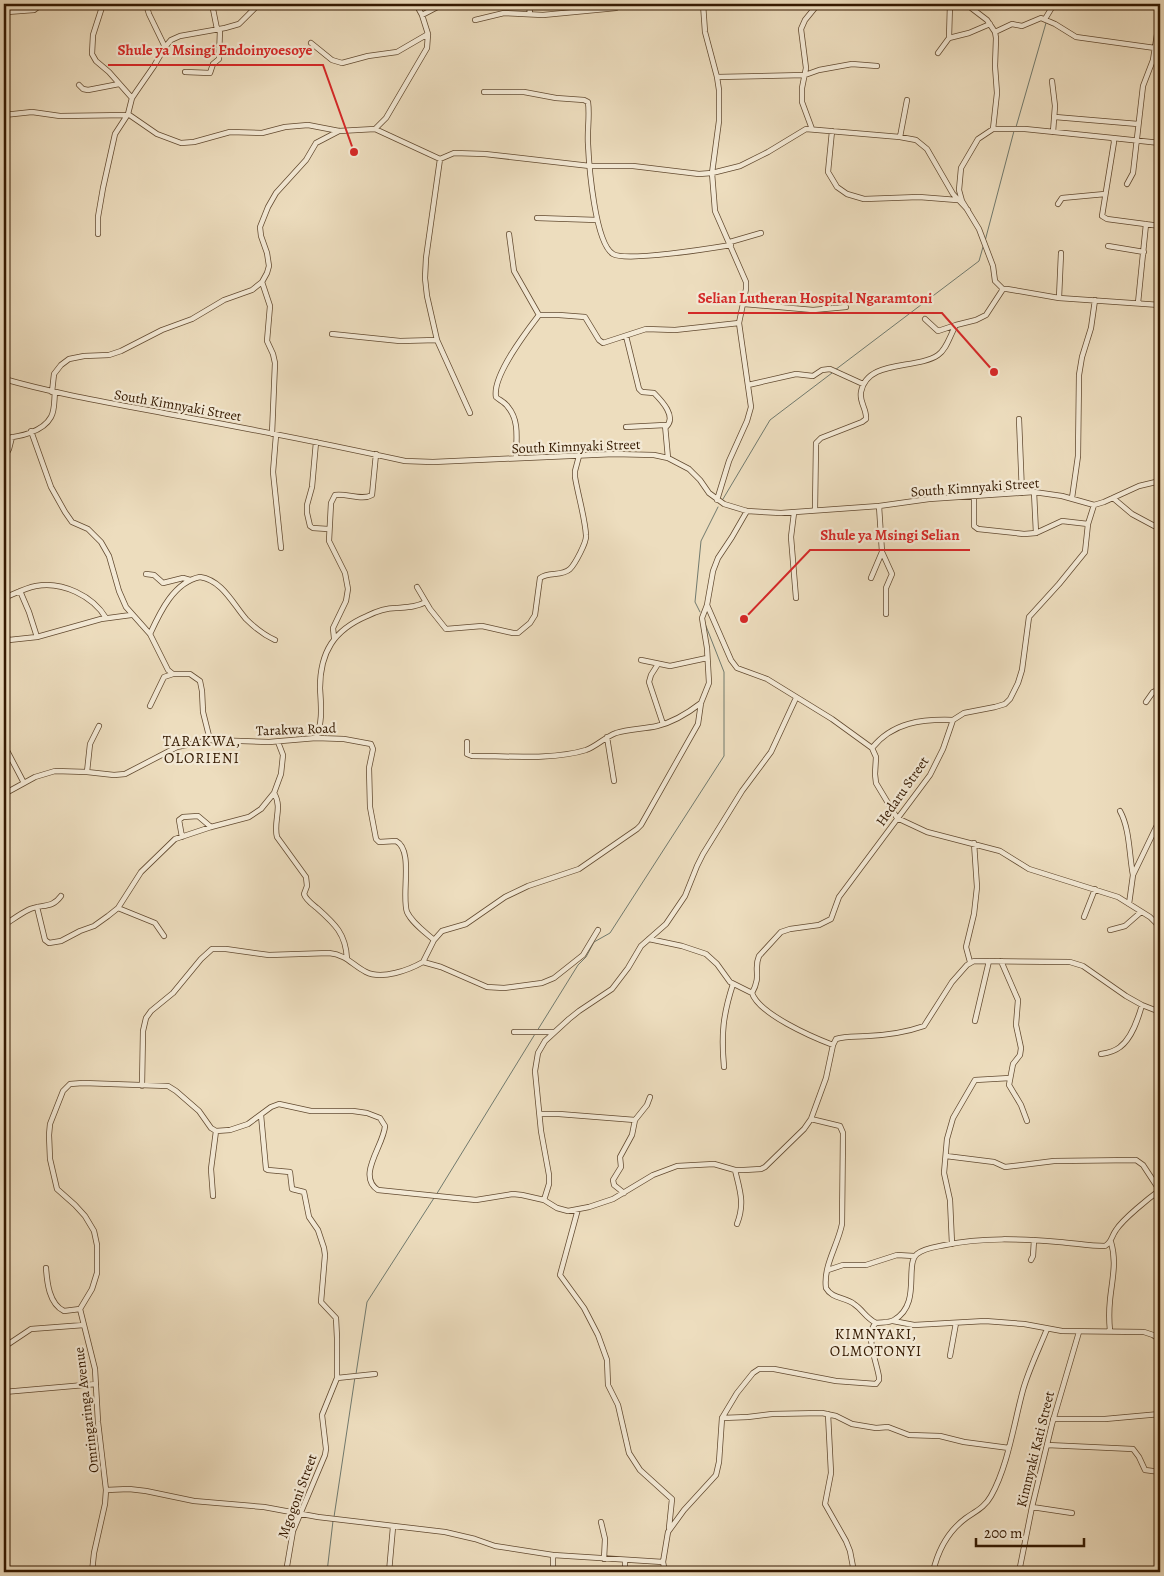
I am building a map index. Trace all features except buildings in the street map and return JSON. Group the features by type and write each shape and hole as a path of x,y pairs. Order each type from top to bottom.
{"street":[{"path":"4,15 7,12 34,10 42,4"},
{"path":"103,4 93,35 92,54 96,62 109,72 132,98"},
{"path":"146,4 148,14 165,47"},
{"path":"185,72 210,73 213,64 219,59 219,29 212,4"},
{"path":"98,234 101,201 114,138 128,114 132,98 165,47 175,38 240,24 258,4"},
{"path":"375,129 386,118 410,74 425,54 428,34 416,4"},
{"path":"422,15 443,4"},
{"path":"529,4 530,14"},
{"path":"475,20 504,13 543,14 616,8 623,4"},
{"path":"692,4 703,5 705,32 718,77 719,112 712,173 715,211 746,282 744,304 739,323 751,407 729,461 717,500"},
{"path":"812,129 802,102 802,88 805,75 801,29 802,24 818,4"},
{"path":"938,53 948,38 950,4"},
{"path":"966,4 983,16 995,32 997,43 995,66 997,93 993,129"},
{"path":"1045,19 1054,4"},
{"path":"1127,184 1133,173 1143,86 1152,64 1159,32 1160,15"},
{"path":"995,32 1012,24 1022,26 1036,19 1045,19 1076,37 1155,48"},
{"path":"948,38 973,32 990,24"},
{"path":"311,43 332,60 342,63 368,56 394,53 428,34"},
{"path":"718,77 805,75 852,64 877,66"},
{"path":"1052,81 1055,117 1053,132"},
{"path":"79,86 85,90 119,84"},
{"path":"484,92 516,91 588,101 588,143 597,220 605,242 613,254 635,256 677,253 731,244 761,233"},
{"path":"900,137 906,100"},
{"path":"4,115 32,112 60,116 128,114 157,134 181,143 194,142 230,132 262,132 308,125 340,131 375,129 440,159 454,153 485,154 590,166 633,166 699,174 712,173 740,166 803,131 812,129 900,137 916,140 927,149 957,200 968,210"},
{"path":"1055,117 1138,124"},
{"path":"1003,289 995,280 990,257 979,229 962,201 959,190 961,168 978,139 993,129 1015,128 1160,142"},
{"path":"4,438 32,431 41,426 51,416 54,374 69,359 115,354 162,330 192,319 224,300 249,292 262,282 268,273 268,266 267,253 260,228 272,198 302,164 316,143 340,131"},
{"path":"832,131 828,172 837,186 846,194 864,199 919,197 957,200"},
{"path":"1113,138 1114,142 1101,214 1103,218 1160,226"},
{"path":"440,159 425,278 427,296 437,340 470,413"},
{"path":"1058,204 1062,198 1105,194"},
{"path":"537,218 597,220"},
{"path":"1138,303 1146,224"},
{"path":"509,234 514,271 539,316"},
{"path":"1108,246 1144,252"},
{"path":"1059,298 1061,253"},
{"path":"262,282 270,306 267,341 275,363 273,472 281,548"},
{"path":"925,319 938,331 976,320 986,315 1003,289 1008,288 1059,298 1160,305"},
{"path":"1072,498 1078,456 1079,375 1082,357 1091,328 1095,300"},
{"path":"744,304 813,310 846,308"},
{"path":"539,316 585,317 600,342 607,342 646,329 676,330 739,323"},
{"path":"516,458 516,427 514,417 507,405 496,396 496,385 498,377 506,364 539,316"},
{"path":"815,510 816,444 821,438 862,422 866,418 866,412 860,398 863,384 869,377 878,372 936,357 944,349 956,325"},
{"path":"332,334 400,342 437,340"},
{"path":"626,336 639,388 642,392 654,393 670,416 666,427 668,458"},
{"path":"748,386 796,374 813,376 822,370 830,369 863,384"},
{"name":"South Kimnyaki Street","path":"4,379 54,392 405,461 423,462 628,453 654,455 668,458 689,469 717,500 729,506 747,511 794,513 879,506 929,499 1034,492 1072,498 1094,505"},
{"path":"1019,419 1022,493"},
{"path":"626,427 662,424 666,427"},
{"path":"32,431 51,487 72,522 92,532 105,548 122,598 131,614 150,634 165,666 174,674"},
{"path":"4,458 12,437"},
{"path":"316,442 312,486 306,513 309,524 313,528 328,529"},
{"path":"334,638 333,628 346,601 348,589 345,573 329,541 328,529 331,503 335,495 341,494 366,498 372,495 376,454"},
{"path":"417,587 446,629 482,626 518,633 524,629 535,615 540,578 546,574 563,573 570,569 586,540 575,477 579,456"},
{"path":"872,748 883,735 896,728 929,721 953,720 964,713 1005,704 1010,699 1018,683 1022,670 1029,618 1085,552 1088,524 1094,505 1139,486 1160,481"},
{"path":"1034,492 1036,533"},
{"path":"974,497 975,528 1003,533 1024,534 1036,533 1062,521 1088,524"},
{"path":"1113,498 1132,514 1160,529"},
{"path":"879,506 882,552 892,574 886,588 886,614"},
{"path":"142,1086 143,1031 146,1018 150,1012 173,993 201,959 212,949 226,949 269,956 336,954 348,959 366,972 375,975 416,966 423,962 434,940 442,931 466,924 505,897 521,889 579,869 637,829 694,732 700,718 701,703 709,683 702,618 707,605 715,564 747,511"},
{"path":"794,513 791,537 796,598"},
{"path":"871,578 882,552"},
{"path":"146,574 154,576 163,583 183,578 190,580 203,578 216,584 246,618 263,634 275,640"},
{"path":"150,634 158,617 174,593 190,580"},
{"path":"4,598 35,586 53,585 72,591 94,604 106,618"},
{"path":"20,592 37,637"},
{"path":"316,738 322,717 321,672 334,638 346,626 369,615 390,608 414,607 426,602"},
{"path":"46,1268 49,1288 55,1304 64,1311 80,1309 92,1289 98,1273 97,1246 94,1231 85,1216 57,1189 49,1150 50,1124 64,1091 70,1084 168,1086 199,1111 211,1128 216,1131 239,1128 262,1116 271,1107 279,1104 322,1112 353,1111 374,1115 380,1118 385,1129 369,1174 371,1184 378,1190 466,1200 513,1194 544,1200 563,1210 578,1210 613,1199 653,1175 676,1166 714,1164 735,1170 752,1170 765,1167 804,1129 811,1119 826,1078 833,1045 836,1040 848,1036 881,1035 924,1026 952,982 970,962 1046,961 1077,964 1083,966 1142,1005 1159,1011 1158,926 1154,920 1118,897 1029,869 1000,851 927,832 897,818 876,783 876,757 872,748 832,719 767,679 737,668 731,660 707,605"},
{"path":"4,634 6,639 9,640 37,637 106,618 131,614"},
{"path":"641,660 670,666 707,658"},
{"path":"658,664 649,682 663,724"},
{"path":"150,706 164,677 174,674 190,674 200,681 203,712 210,740"},
{"path":"1146,702 1153,692 1160,689"},
{"path":"544,1200 550,1175 542,1142 536,1064 541,1047 554,1032 579,1010 612,989 628,968 641,946 666,924 681,903 703,854 742,791 768,757 796,698"},
{"path":"467,742 468,754 472,756 536,756 584,750 617,733 663,724 681,717 701,703"},
{"name":"Hedaru Street","path":"752,993 758,978 757,960 762,951 776,936 785,930 811,927 832,919 839,897 934,769 944,749 953,720"},
{"path":"87,772 90,744 99,726"},
{"path":"607,737 614,781"},
{"name":"Tarakwa Road","path":"4,794 24,782 48,772 61,770 114,775 125,774 177,747 210,740 278,742 316,738 352,740 371,744 373,746 369,775 370,807 376,839 379,842 396,841 401,844 405,859 406,909 416,923 434,940"},
{"path":"37,907 45,940 51,944 62,941 80,930 94,926 118,908 144,869 172,842 182,836 249,817 261,809 274,794 282,766 283,755 278,742"},
{"path":"4,745 24,782"},
{"path":"274,794 279,807 275,830 277,837 306,877 307,886 304,894 306,898 343,935 348,959"},
{"path":"1120,812 1127,825 1127,842 1133,875"},
{"path":"182,836 178,823 183,817 198,816 211,827"},
{"path":"1129,904 1133,875 1160,819"},
{"path":"970,962 966,947 974,914 976,887 974,843"},
{"path":"1084,917 1095,889"},
{"path":"4,901 6,917 4,925 27,910 54,904 61,896"},
{"path":"118,908 155,923 164,936"},
{"path":"1110,930 1125,926 1141,912"},
{"path":"423,962 448,970 486,987 535,984 554,978 583,955 598,930"},
{"path":"649,939 682,946 706,954 733,984 752,993 755,999 784,1021 801,1032 833,1045"},
{"path":"976,1022 989,961"},
{"path":"1001,961 1018,1000 1016,1025 1021,1048 1020,1055 1013,1064 1009,1085 1021,1105 1027,1121"},
{"path":"724,1067 723,1019 733,984"},
{"path":"1102,1054 1116,1050 1124,1043 1136,1023 1142,1005"},
{"path":"514,1032 554,1032"},
{"path":"952,1244 950,1200 944,1173 948,1131 972,1082 980,1078 1010,1078"},
{"path":"624,1193 614,1185 614,1180 621,1168 620,1157 632,1135 635,1120 647,1105 650,1097"},
{"path":"540,1114 635,1120"},
{"name":"Mgogoni Street","path":"262,1116 266,1169 290,1172 292,1189 304,1192 309,1217 321,1237 325,1255 321,1302 336,1318 337,1378 322,1415 326,1449 293,1531 286,1572"},
{"path":"811,1119 840,1126 843,1133 842,1224 840,1234 831,1254 825,1282 829,1293 852,1303 866,1317 876,1323 893,1321 914,1325 984,1321 1024,1324 1047,1330 1144,1332 1160,1340"},
{"path":"213,1196 211,1169 216,1131"},
{"path":"946,1156 994,1162 1005,1167 1054,1161 1136,1160 1143,1165 1160,1190 1121,1224 1111,1242 1114,1272 1110,1300 1110,1331"},
{"path":"735,1170 742,1200 740,1215 736,1224"},
{"path":"578,1210 560,1275 584,1308 598,1335 606,1360 608,1385 618,1405 629,1453 640,1470 672,1499 663,1562 665,1572"},
{"path":"828,1270 843,1265 866,1265 897,1255 914,1256 929,1248 988,1240 1034,1240 1102,1246 1111,1242"},
{"path":"1031,1260 1034,1254 1034,1240"},
{"path":"893,1321 903,1311 910,1299 914,1256"},
{"name":"Omringaringa Avenue","path":"80,1309 95,1369 98,1422 106,1490 92,1572"},
{"path":"950,1356 956,1322"},
{"path":"668,1532 684,1510 716,1475 719,1462 722,1418 727,1407 746,1380 759,1369 774,1369 836,1381 876,1384 879,1377 870,1332 876,1323"},
{"path":"4,1347 32,1329 84,1325"},
{"path":"933,1572 938,1553 950,1532 979,1511 992,1495 1009,1448 1023,1389 1047,1330"},
{"name":"Kimnyaki Kati Street","path":"1019,1572 1053,1419 1079,1332"},
{"path":"337,1378 375,1374"},
{"path":"4,1392 96,1384"},
{"path":"722,1418 772,1414 828,1414 852,1424 876,1428 884,1426 909,1435 940,1436 964,1442 1009,1448"},
{"path":"828,1414 831,1473 825,1504 846,1541 854,1572"},
{"path":"1053,1419 1105,1419 1160,1414"},
{"path":"1047,1445 1133,1449 1140,1457 1145,1470 1160,1472"},
{"path":"106,1490 129,1489 146,1491 194,1501 264,1506 393,1527 445,1532 495,1546 553,1556 663,1562"},
{"path":"1032,1507 1072,1514"},
{"path":"601,1522 605,1540 604,1559"},
{"path":"390,1572 393,1527"},
{"path":"553,1556 553,1572"},
{"path":"625,1560 625,1572"}],"waterway":[{"path":"1016,127 1046,23"},
{"path":"985,241 1014,131"},
{"path":"835,370 979,261 983,247"},
{"path":"723,499 770,420 832,373"},
{"path":"700,612 695,602 701,541 718,507"},
{"path":"537,1031 594,942 610,933 724,756 724,672 704,621"},
{"path":"436,1195 535,1034"},
{"path":"356,1374 367,1302 434,1198"},
{"path":"334,1517 355,1377"},
{"path":"327,1572 333,1521"}],"place":[{"name":"Shule ya Msingi Endoinyoesoye","path":"354,152"},
{"name":"Selian Lutheran Hospital Ngaramtoni","path":"994,372"},
{"name":"Shule ya Msingi Selian","path":"744,619"}],"district":[{"name":"TARAKWA, OLORIENI","path":"202,750"},
{"name":"KIMNYAKI, OLMOTONYI","path":"876,1342"}]}
